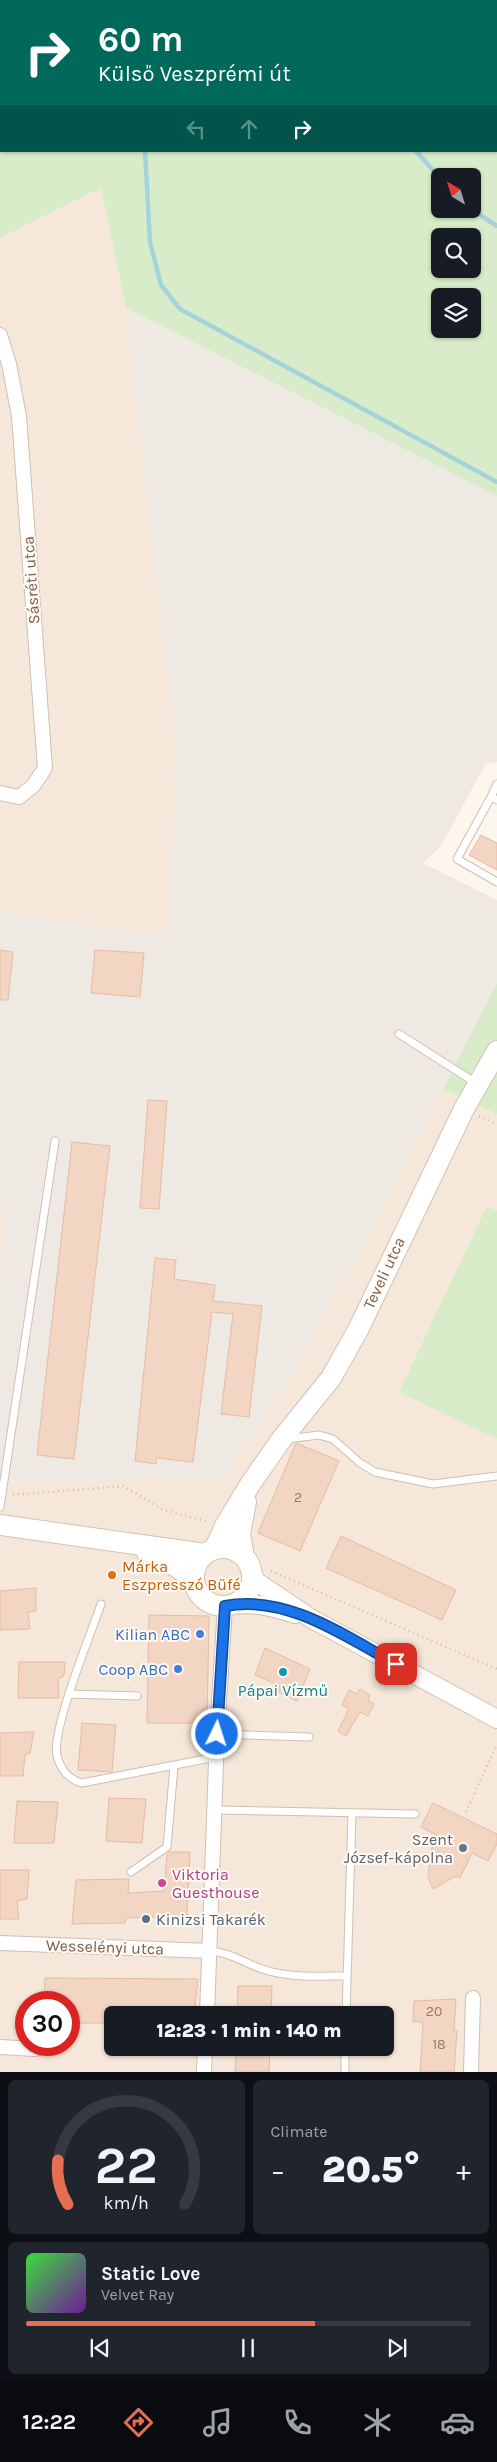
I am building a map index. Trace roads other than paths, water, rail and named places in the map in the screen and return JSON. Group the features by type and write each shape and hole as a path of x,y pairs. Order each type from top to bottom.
{"main road":[{"name":"Teveli utca","path":"210,1551 251,1483 281,1440 332,1378 358,1330 410,1219 478,1084 497,1051"},
{"name":"Teveli utca","path":"248,1566 240,1542 241,1521 251,1483"},
{"path":"0,1525 210,1551 234,1550 248,1566 247,1594 228,1606 207,1602 198,1593 193,1581 183,1570 169,1561 115,1540"},
{"path":"193,1581 195,1566 210,1551"}],"street":[{"name":"Sásréti utca","path":"0,335 9,364 19,416 45,768 33,786 20,797 0,793"},
{"path":"248,1566 257,1582 312,1619 497,1719"},
{"path":"207,2006 217,1734 228,1606 245,1603 265,1605 312,1619"},
{"name":"Wesselényi utca","path":"0,1943 210,1951"},
{"path":"471,2072 473,1998"},
{"path":"0,2047 15,2048"},
{"path":"204,2072 205,2056"}],"lane":[{"path":"497,784 494,798 457,859 497,882"},
{"path":"399,1034 478,1084"},
{"path":"0,1507 54,1141"},
{"path":"281,1440 319,1435 333,1439 360,1464 375,1472 433,1484 497,1476"},
{"path":"101,1604 58,1731 57,1755 62,1769 71,1780 82,1783 216,1757"},
{"path":"70,1694 137,1696"},
{"path":"217,1734 309,1737"},
{"path":"131,1872 167,1847 174,1766"},
{"path":"215,1810 415,1814"},
{"path":"346,2006 352,1813"},
{"path":"210,1951 223,1952 251,1965 281,1974 347,1976"},
{"path":"344,2072 345,2056"}],"waterway":[{"path":"145,152 150,242 161,285 180,309 497,482"},
{"path":"417,152 431,168"},
{"path":"481,216 497,226"}],"place":[{"name":"Márka Eszpresszó Büfé","path":"112,1575"},
{"name":"Kilian ABC","path":"200,1634"},
{"name":"Coop ABC","path":"178,1669"},
{"name":"Pápai Vízmű","path":"283,1672"},
{"name":"Szent József-kápolna","path":"463,1848"},
{"name":"Viktoria Guesthouse","path":"162,1883"},
{"name":"Kinizsi Takarék","path":"146,1919"}]}
